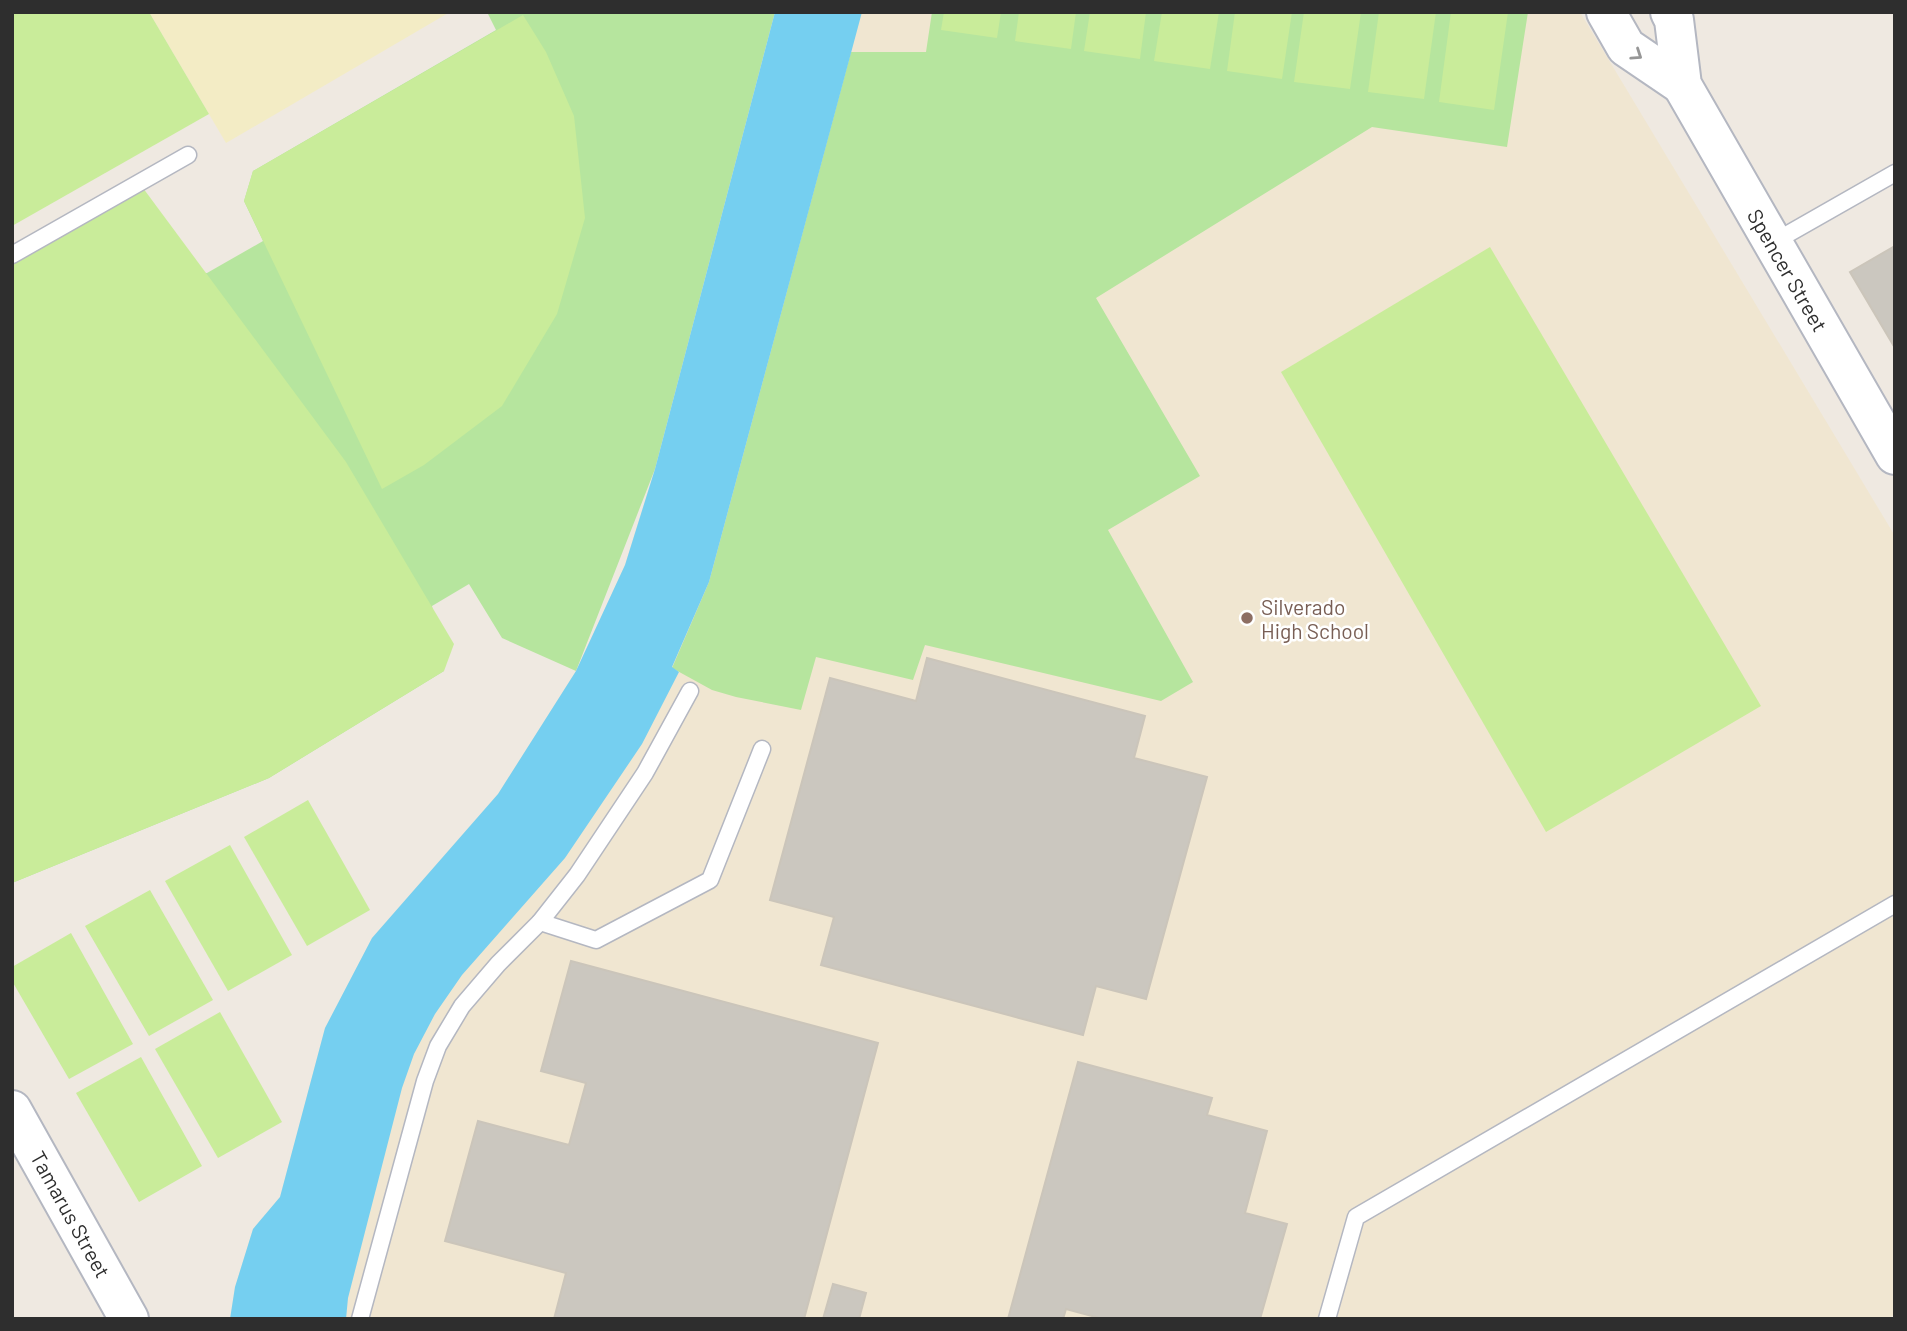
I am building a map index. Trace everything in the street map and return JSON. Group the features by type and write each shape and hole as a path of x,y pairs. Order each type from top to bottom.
{"main road":[{"name":"Spencer Street","path":"1606,12 1626,47 1682,85"},
{"name":"Spencer Street","path":"1670,12 1674,20 1682,85 1895,455"},
{"name":"Tamarus Street","path":"12,1110 130,1319"}],"lane":[{"path":"12,255 188,155"},
{"path":"1772,243 1895,173"},
{"path":"360,1319 425,1081 438,1046 462,1006 498,964 540,922 578,875 645,773 690,691"},
{"path":"540,922 596,940 710,880 762,749"},
{"path":"1327,1319 1356,1217 1895,904"}],"shaded area":[{"name":"Silverado High School","path":"775,12 1580,12 1895,536 1895,1314 1888,1319 230,1319 235,1287 253,1229 280,1197 325,1028 372,938 498,794 576,671 625,565 655,469"}],"green space":[{"path":"12,12 149,12 209,114 12,226"},
{"path":"487,12 775,12 655,469 576,671 502,638 469,584 432,606 444,671 269,778 12,883 12,264 207,273 263,241 244,201 253,171 496,30"},
{"path":"932,12 1528,12 1507,147 1372,127 1096,298 1200,476 1108,530 1193,682 1161,701 925,645 913,680 816,657 801,710 712,690 672,668 709,582 851,52 926,52"},
{"path":"944,12 1001,12 997,38 941,30"},
{"path":"1019,12 1076,12 1071,49 1015,41"},
{"path":"1090,12 1146,12 1140,59 1084,51"},
{"path":"1162,12 1219,12 1210,69 1154,61"},
{"path":"1235,12 1292,12 1282,79 1227,71"},
{"path":"1304,12 1361,12 1350,89 1294,82"},
{"path":"1379,12 1436,12 1424,99 1368,92"},
{"path":"1451,12 1508,12 1494,110 1439,102"},
{"path":"523,15 546,52 574,116 585,218 557,314 502,406 424,465 382,489 244,201 253,171"},
{"path":"143,188 346,462 454,644 444,671 269,778 12,883 12,264"},
{"path":"1490,247 1761,706 1546,832 1281,372"},
{"path":"308,800 370,910 307,946 244,837"},
{"path":"230,845 292,955 228,991 165,881"},
{"path":"150,890 213,1000 149,1036 85,926"},
{"path":"71,933 133,1044 69,1079 12,981 12,967"},
{"path":"220,1012 282,1122 218,1158 155,1049"},
{"path":"141,1057 202,1166 139,1202 76,1093"}],"sand":[{"path":"149,12 450,12 226,143"}],"water":[{"path":"775,12 862,12 709,582 672,667 679,672 642,744 565,858 462,975 435,1014 414,1054 402,1088 348,1298 346,1319 230,1319 235,1287 253,1229 280,1197 325,1028 372,938 498,794 576,671 625,565 655,469"}],"building":[{"path":"1895,246 1895,348 1850,272"},
{"path":"927,658 1145,716 1134,758 1207,777 1146,999 1096,986 1083,1035 821,965 834,917 770,900 830,678 916,701"},
{"path":"571,961 878,1043 804,1319 554,1319 566,1273 445,1241 478,1121 569,1145 586,1083 541,1071"},
{"path":"1078,1062 1212,1098 1207,1115 1267,1131 1245,1213 1287,1224 1260,1319 1103,1319 1066,1309 1063,1319 1008,1319"},
{"path":"833,1284 866,1293 859,1319 823,1319"}],"place":[{"name":"Silverado High School","path":"1247,618"}]}
